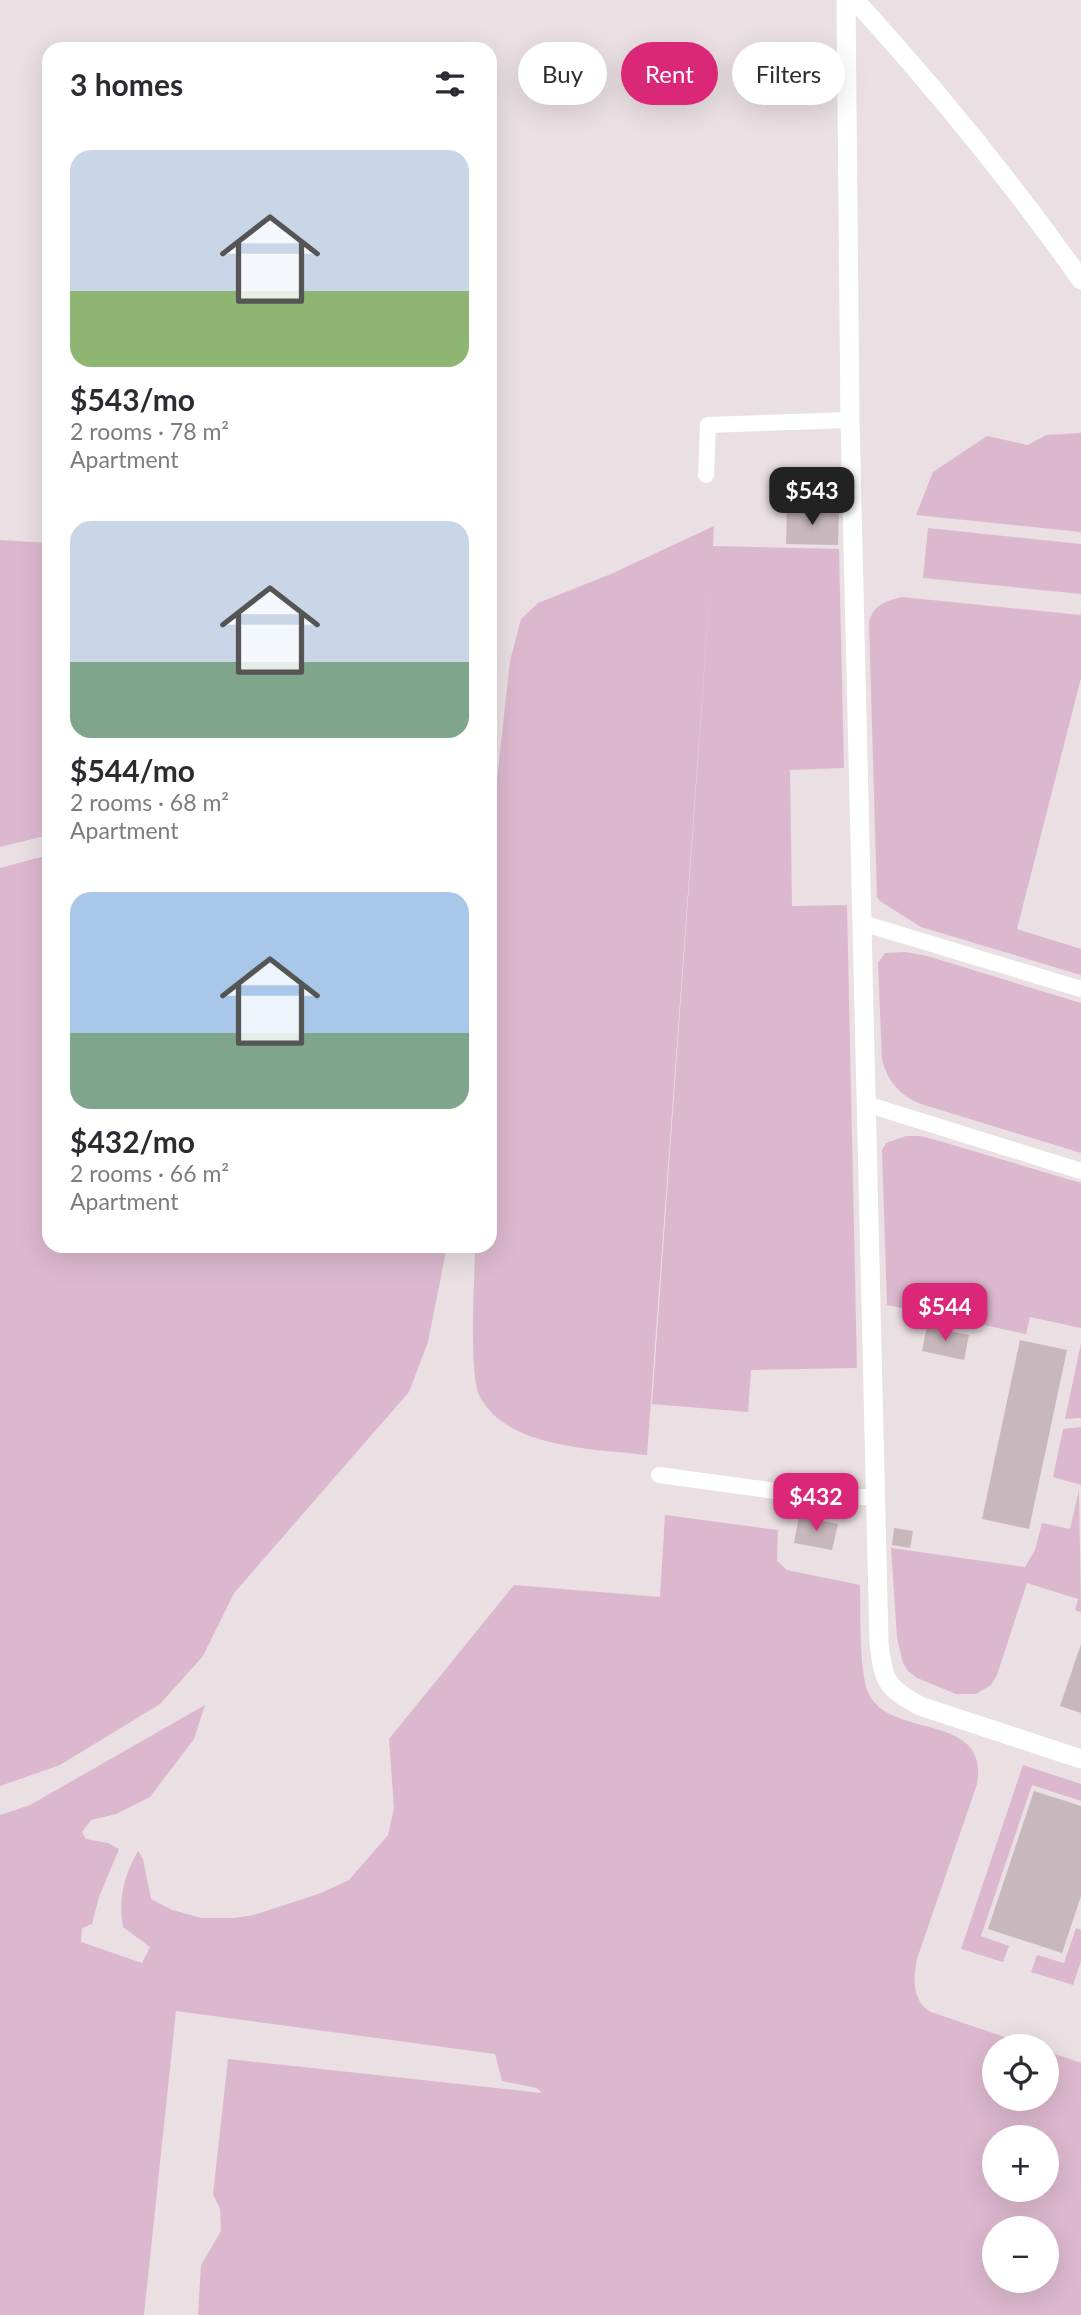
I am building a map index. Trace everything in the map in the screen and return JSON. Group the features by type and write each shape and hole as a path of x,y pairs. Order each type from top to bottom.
{"street":[{"path":"846,0 850,420 881,1665 886,1681 899,1695 920,1706 1081,1759"},
{"path":"855,0 919,70 1081,280"}],"lane":[{"path":"706,475 708,425 850,420"},
{"path":"862,923 1081,989"},
{"path":"866,1104 1081,1171"},
{"path":"659,1475 819,1497 875,1497"}],"shaded area":[{"path":"1081,433 1081,532 916,515 933,472 987,436 1028,445 1046,435"},
{"path":"714,526 713,546 839,549 844,768 790,770 792,906 847,905 857,1368 751,1370 748,1412 652,1404 713,549 647,1455 579,1448 532,1437 511,1427 493,1414 480,1397 474,1368 475,1253 497,1253 497,780 510,661 521,619 538,603 611,574"},
{"path":"928,528 1081,544 1081,594 923,578"},
{"path":"0,540 42,543 42,837 0,847"},
{"path":"902,597 1081,615 1081,678 1017,929 1081,949 1081,975 921,927 877,897 869,623 873,612 881,605"},
{"path":"42,857 42,1253 446,1253 428,1342 409,1392 234,1593 203,1656 160,1704 60,1765 0,1786 0,868"},
{"path":"906,952 1081,1003 1081,1153 921,1104 896,1087 887,1074 882,1059 878,963 885,953"},
{"path":"906,1136 936,1140 1081,1183 1081,1328 1030,1317 1026,1334 887,1305 882,1150 886,1143"},
{"path":"1081,1343 1081,1418 1065,1419"},
{"path":"1081,1427 1081,1485 1053,1477 1063,1429"},
{"path":"1079,1490 1081,1612 1075,1610 1078,1599 1027,1583 997,1675 991,1685 976,1694 956,1694 917,1678 908,1671 903,1663 897,1638 891,1548 1025,1567 1035,1550 1042,1523 1070,1529"},
{"path":"665,1515 778,1530 777,1561 787,1570 860,1585 862,1660 871,1698 884,1710 900,1718 956,1737 970,1747 977,1762 977,1784 917,1959 917,1996 931,2012 996,2034 982,2034 982,2111 1059,2111 1059,2055 1081,2063 1081,2315 198,2315 201,2265 221,2231 220,2209 213,2194 228,2059 542,2093 537,2088 502,2081 495,2054 176,2011 144,2315 0,2315 0,1815 30,1805 205,1705 194,1739 150,1797 116,1814 91,1820 82,1832 86,1839 108,1843 119,1849 99,1897 92,1924 82,1928 81,1942 142,1963 150,1947 123,1927 121,1907 126,1878 138,1851 143,1859 151,1899 172,1910 202,1918 254,1915 321,1893 349,1880 388,1835 394,1808 389,1739 514,1585 660,1597"},
{"path":"1023,1765 1081,1784 1081,1801 1032,1785 981,1936 1009,1946 1003,1962 961,1949"},
{"path":"1076,1928 1081,1930 1081,1961 1073,1985 1031,1972 1037,1955 1064,1963"}],"building":[{"path":"787,509 839,511 838,545 786,544"},
{"path":"927,1326 969,1335 964,1360 922,1351"},
{"path":"1020,1340 1067,1350 1029,1529 982,1519"},
{"path":"799,1516 838,1524 832,1550 794,1543"},
{"path":"894,1528 913,1531 910,1548 892,1545"},
{"path":"1081,1644 1081,1713 1060,1706"},
{"path":"1034,1791 1081,1806 1081,1896 1062,1953 988,1929"}]}
